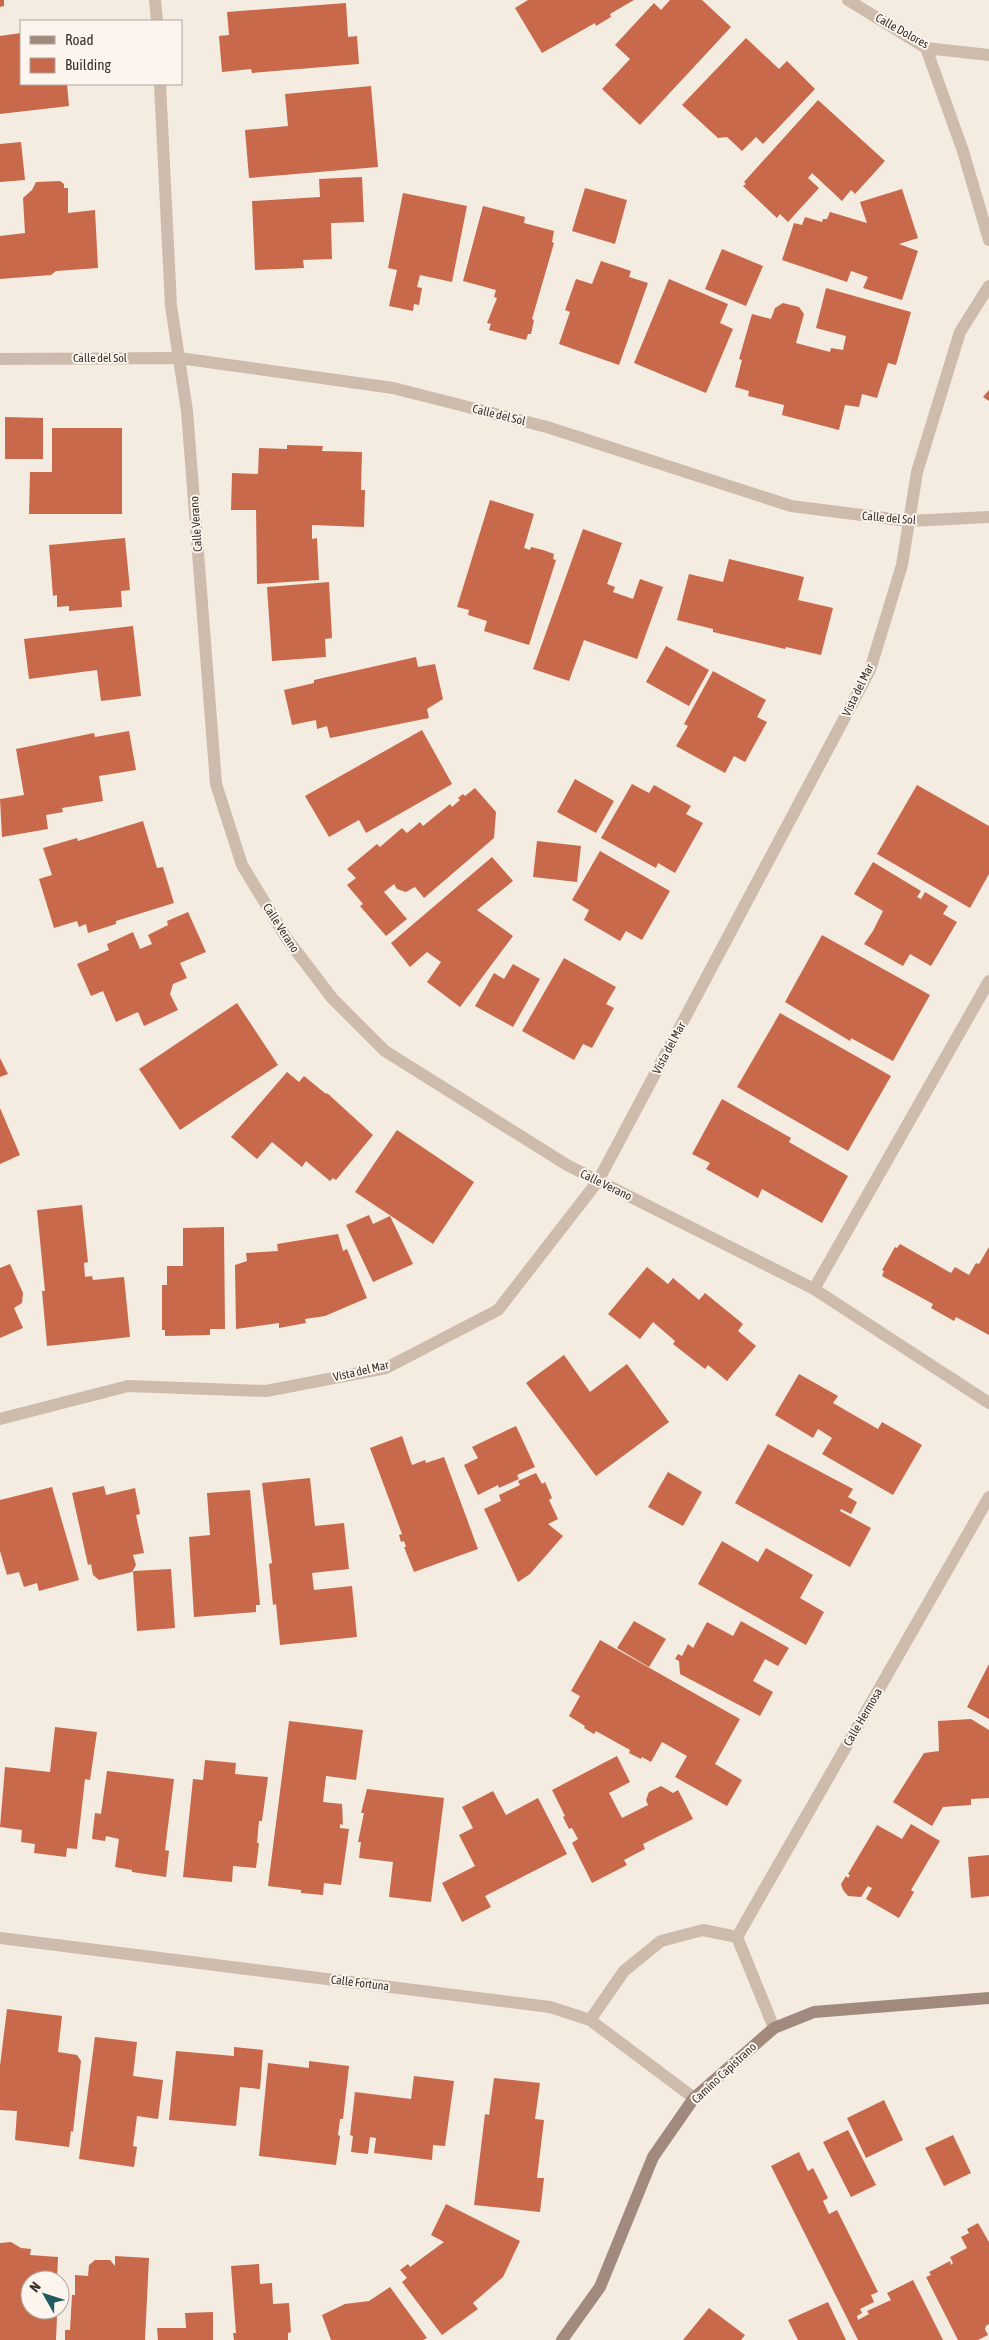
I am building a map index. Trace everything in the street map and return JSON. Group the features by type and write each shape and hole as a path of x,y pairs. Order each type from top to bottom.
{"main road":[{"name":"Camino Capistrano","path":"562,2340 600,2287 652,2157 694,2098 774,2028 814,2012 989,1998"}],"street":[{"path":"156,0 156,20"},
{"name":"Calle Dolores","path":"848,0 926,48 989,55"},
{"path":"926,48 963,151 989,240"},
{"name":"Calle Verano","path":"160,85 171,306 187,410 216,784 242,865 287,939 332,998 386,1051 567,1165 814,1289 989,1403"},
{"name":"Vista del Mar","path":"0,1419 128,1386 266,1391 386,1368 498,1310 598,1181 870,670 902,565 917,472 960,332 989,286"},
{"name":"Calle del Sol","path":"0,359 179,358 393,388 547,427 791,506 909,521 989,518"},
{"path":"814,1289 989,981"},
{"name":"Calle Hermosa","path":"737,1937 989,1497"},
{"path":"590,2020 624,1971 661,1941 703,1930 737,1937 774,2028"},
{"name":"Calle Fortuna","path":"0,1938 550,2007 590,2020 694,2098"}],"building":[{"path":"0,0 4,0 4,6 0,7"},
{"path":"528,0 634,0 610,14 611,17 596,26 595,23 542,53 515,8"},
{"path":"670,0 702,0 731,27 640,125 602,89 630,59 615,45 654,3 661,10"},
{"path":"346,3 348,37 357,36 359,64 252,73 251,69 222,72 219,36 229,35 227,12"},
{"path":"20,33 20,85 67,85 69,106 0,114 0,36"},
{"path":"746,38 779,69 787,61 815,89 763,144 756,137 742,151 727,137 718,138 682,105"},
{"path":"371,86 378,167 249,178 245,130 288,126 285,94"},
{"path":"818,100 885,161 855,194 851,190 842,201 812,173 808,178 819,188 788,222 780,214 777,218 743,186 746,184 744,182"},
{"path":"21,142 25,180 0,182 0,144"},
{"path":"362,177 364,222 331,223 332,259 303,260 304,268 255,270 252,201 320,197 319,179"},
{"path":"60,181 64,184 64,188 68,188 68,213 95,210 98,268 56,271 51,275 0,279 0,236 25,233 23,198 32,190 36,182"},
{"path":"585,188 627,200 615,244 572,231"},
{"path":"902,189 918,238 899,244 918,251 902,300 863,288 868,277 851,271 847,282 782,260 794,223 802,225 805,217 822,222 823,219 827,219 830,212 867,223 860,202"},
{"path":"403,193 467,206 452,282 420,275 417,287 422,288 419,305 414,304 413,311 389,306 397,270 388,268"},
{"path":"483,206 525,217 524,223 554,231 552,242 554,243 532,319 534,320 531,334 528,334 526,340 489,330 491,324 487,323 497,298 494,297 496,290 463,281"},
{"path":"722,249 763,266 746,306 705,289"},
{"path":"601,261 631,271 629,277 648,283 619,365 559,344 570,312 565,310 576,279 592,284"},
{"path":"669,279 728,304 720,323 733,329 706,393 634,363"},
{"path":"826,288 911,312 896,365 888,363 877,398 862,394 859,407 845,405 839,430 782,415 784,405 748,396 749,391 735,387 742,360 739,359 752,314 771,319 775,308 783,303 799,307 804,314 796,343 830,352 831,348 843,350 846,336 816,328"},
{"path":"989,390 989,401 983,397"},
{"path":"5,417 43,418 43,459 5,459"},
{"path":"52,428 122,428 122,514 29,514 30,472 52,472"},
{"path":"287,445 323,446 322,451 362,452 361,490 365,490 364,527 312,525 312,539 317,538 319,580 257,584 256,510 231,510 232,473 258,474 259,448 287,449"},
{"path":"490,500 534,514 524,548 530,550 531,547 554,554 553,559 556,560 529,645 484,631 487,621 468,615 469,610 457,607"},
{"path":"583,529 622,543 607,584 615,587 613,592 633,599 640,579 663,587 637,659 584,640 569,681 533,669"},
{"path":"125,538 130,590 121,591 122,607 69,611 69,606 57,607 57,595 53,596 49,545"},
{"path":"729,559 804,577 798,600 833,608 821,655 786,647 785,649 713,632 713,629 677,620 689,574 723,582"},
{"path":"329,582 332,638 325,639 326,657 272,661 267,587"},
{"path":"133,626 141,696 101,701 97,670 29,679 24,639"},
{"path":"666,646 709,670 689,706 646,682"},
{"path":"416,657 418,667 435,664 443,699 427,709 429,718 330,738 327,726 317,729 316,720 292,725 284,690 314,683 314,680"},
{"path":"713,671 766,700 757,717 767,722 745,762 734,756 725,773 676,746 688,726 684,724"},
{"path":"422,730 452,784 366,833 359,820 329,837 305,796"},
{"path":"129,731 136,770 99,776 103,801 62,808 63,812 46,815 48,829 2,837 0,799 24,795 16,749 94,733 95,737"},
{"path":"575,779 614,801 596,833 557,812"},
{"path":"632,784 649,793 654,785 691,806 686,814 703,823 675,873 658,863 656,868 601,838"},
{"path":"917,785 989,826 989,874 970,908 877,854"},
{"path":"475,788 496,812 494,838 424,898 415,887 406,892 397,889 394,884 384,892 407,919 386,936 360,906 363,904 347,885 356,878 347,869 377,844 380,847 402,828 407,833 420,822 423,826 450,804 452,807 460,800 458,798 463,794 465,796"},
{"path":"143,821 157,868 163,867 174,903 116,921 116,924 88,933 86,924 79,927 77,921 54,928 39,879 52,875 43,848 77,838 78,841"},
{"path":"537,841 581,846 577,882 533,877"},
{"path":"600,851 670,891 642,940 626,931 620,941 584,920 589,910 572,900"},
{"path":"492,857 513,881 477,910 513,936 460,1007 427,982 441,962 427,952 410,967 391,943"},
{"path":"873,862 921,891 917,897 921,899 925,892 948,906 943,914 957,922 931,966 910,954 903,966 864,944 883,911 854,894"},
{"path":"188,912 206,952 180,963 187,978 173,984 170,994 178,1010 144,1026 138,1012 116,1022 103,991 91,996 77,964 109,950 107,944 133,932 140,949 152,944 148,935 168,925 167,921"},
{"path":"822,935 930,995 893,1061 851,1038 850,1041 785,1002"},
{"path":"564,958 616,987 606,1004 614,1008 592,1048 583,1044 574,1060 522,1031"},
{"path":"513,964 540,979 513,1027 475,1006 494,973 504,979"},
{"path":"237,1003 278,1065 180,1130 139,1069"},
{"path":"780,1013 891,1076 848,1151 737,1087"},
{"path":"0,1058 8,1074 0,1077"},
{"path":"287,1072 299,1082 304,1076 327,1093 373,1135 336,1180 333,1178 330,1181 306,1161 302,1167 272,1142 257,1159 231,1137"},
{"path":"722,1099 791,1138 789,1142 848,1176 822,1223 762,1189 758,1198 706,1169 710,1163 692,1154"},
{"path":"0,1108 20,1155 0,1164"},
{"path":"397,1130 474,1182 433,1244 355,1192"},
{"path":"82,1205 88,1262 84,1263 85,1277 92,1276 93,1280 124,1277 130,1337 47,1346 42,1291 45,1291 37,1210"},
{"path":"369,1215 373,1224 390,1216 413,1264 373,1282 346,1225"},
{"path":"224,1227 225,1329 210,1329 210,1335 165,1336 165,1330 162,1330 162,1285 167,1285 167,1266 183,1266 183,1228"},
{"path":"338,1234 343,1251 347,1249 367,1298 325,1316 305,1319 306,1323 279,1328 279,1323 236,1329 235,1265 247,1261 246,1253 278,1251 277,1244"},
{"path":"900,1244 951,1273 955,1267 969,1275 976,1263 979,1264 989,1247 989,1335 956,1317 954,1321 931,1308 933,1304 882,1276 884,1271 882,1270 895,1247 897,1248"},
{"path":"10,1264 23,1293 22,1303 14,1308 23,1328 0,1338 0,1268"},
{"path":"647,1267 668,1284 673,1278 699,1300 705,1293 743,1324 738,1331 756,1346 727,1381 708,1365 705,1369 673,1344 675,1341 653,1322 640,1339 608,1314"},
{"path":"564,1355 590,1392 627,1364 669,1422 596,1476 526,1383"},
{"path":"799,1374 838,1396 833,1403 878,1429 882,1422 922,1445 893,1495 822,1454 832,1438 818,1429 813,1438 775,1415"},
{"path":"516,1426 535,1467 517,1475 519,1479 499,1488 498,1485 478,1495 464,1465 478,1458 472,1447"},
{"path":"402,1436 412,1465 425,1460 426,1463 444,1457 478,1549 414,1572 404,1547 406,1547 404,1541 401,1542 399,1535 402,1534 370,1448"},
{"path":"768,1444 853,1489 848,1497 857,1502 851,1514 841,1509 840,1511 871,1528 850,1567 735,1503"},
{"path":"668,1472 702,1492 683,1526 648,1507"},
{"path":"536,1473 542,1484 545,1482 552,1498 549,1500 558,1519 548,1524 563,1536 530,1574 518,1582 484,1509 501,1501 499,1495 520,1485 518,1481"},
{"path":"310,1478 315,1526 344,1523 349,1569 312,1573 314,1590 352,1586 357,1637 280,1645 276,1604 273,1605 269,1564 272,1563 262,1483"},
{"path":"104,1486 106,1495 135,1488 140,1514 136,1515 144,1553 133,1555 136,1565 132,1572 99,1580 93,1575 91,1564 88,1565 72,1493"},
{"path":"52,1487 79,1580 39,1591 37,1583 24,1587 19,1572 7,1575 0,1551 0,1500"},
{"path":"250,1490 260,1605 256,1605 256,1612 194,1617 189,1537 210,1535 207,1493"},
{"path":"722,1541 758,1562 766,1548 813,1575 800,1598 824,1612 806,1645 698,1584"},
{"path":"171,1569 175,1628 137,1631 133,1571"},
{"path":"634,1621 666,1639 649,1667 617,1648"},
{"path":"741,1621 789,1648 778,1666 765,1659 753,1681 773,1692 760,1716 680,1674 679,1661 675,1659 678,1654 682,1656 688,1644 693,1648 707,1622 733,1636"},
{"path":"600,1640 740,1719 715,1764 742,1780 727,1806 675,1777 687,1756 662,1742 651,1762 642,1757 641,1759 629,1753 630,1750 596,1731 594,1734 569,1716 580,1696 571,1691"},
{"path":"989,1664 989,1719 967,1707"},
{"path":"971,1719 989,1730 989,1798 971,1799 971,1805 943,1807 932,1826 893,1802 924,1753 939,1751 938,1721"},
{"path":"289,1721 363,1730 356,1780 326,1776 323,1802 342,1804 343,1825 340,1824 340,1828 349,1829 341,1885 324,1883 323,1895 301,1893 301,1890 268,1886"},
{"path":"55,1727 97,1732 90,1780 85,1779 77,1849 67,1848 66,1857 34,1853 35,1844 21,1842 22,1830 0,1827 5,1767 50,1772"},
{"path":"617,1756 630,1782 609,1793 622,1818 648,1805 646,1800 649,1792 661,1786 673,1793 678,1790 693,1819 643,1844 645,1849 624,1860 627,1865 592,1883 572,1843 578,1839 572,1828 569,1829 563,1817 565,1816 552,1790"},
{"path":"205,1760 236,1763 235,1774 268,1777 262,1821 259,1821 256,1868 233,1866 232,1882 183,1877 193,1779 203,1780"},
{"path":"107,1771 174,1779 165,1850 169,1851 166,1877 132,1872 132,1870 115,1867 119,1839 106,1836 105,1841 92,1839 95,1813 101,1814"},
{"path":"367,1789 444,1798 431,1902 389,1897 393,1862 359,1858 361,1842 358,1842 364,1813 361,1813"},
{"path":"493,1791 506,1815 538,1798 567,1854 485,1896 491,1907 462,1922 442,1883 475,1866 459,1835 473,1828 462,1807"},
{"path":"911,1824 940,1841 911,1890 914,1892 899,1918 866,1899 872,1888 868,1886 861,1897 848,1896 841,1884 846,1876 848,1878 850,1875 848,1874 877,1825 902,1839"},
{"path":"989,1855 989,1896 971,1898 968,1857"},
{"path":"7,2009 62,2016 58,2052 77,2055 81,2061 73,2132 71,2131 69,2147 15,2140 17,2111 0,2110 0,2066"},
{"path":"95,2037 137,2042 133,2076 163,2080 158,2119 137,2116 133,2146 137,2147 134,2167 79,2159"},
{"path":"234,2047 263,2050 260,2089 240,2087 236,2126 169,2120 176,2051 234,2056"},
{"path":"309,2061 349,2066 343,2119 340,2119 336,2165 259,2156 268,2063 309,2068"},
{"path":"414,2076 454,2081 445,2146 433,2145 432,2160 374,2153 376,2138 370,2137 368,2154 351,2152 353,2136 350,2135 355,2092 411,2099"},
{"path":"494,2078 540,2083 535,2119 544,2120 537,2178 544,2178 540,2212 474,2205 485,2114 489,2115"},
{"path":"884,2100 903,2140 866,2158 847,2118"},
{"path":"848,2130 876,2185 851,2197 823,2142"},
{"path":"953,2135 971,2173 944,2186 925,2148"},
{"path":"799,2152 808,2171 813,2168 828,2198 823,2201 829,2214 837,2210 878,2292 871,2295 874,2302 860,2309 862,2313 857,2316 858,2320 869,2314 867,2311 891,2300 887,2293 913,2280 943,2340 858,2340 771,2166"},
{"path":"446,2204 520,2241 503,2277 473,2303 478,2309 442,2335 402,2282 407,2278 400,2270 408,2264 410,2267 444,2242 431,2235"},
{"path":"978,2223 989,2242 989,2324 985,2329 988,2335 978,2340 958,2340 926,2277 931,2275 929,2272 950,2261 951,2265 953,2263 950,2257 967,2248 961,2237 969,2233 967,2229"},
{"path":"11,2242 21,2248 31,2249 30,2255 58,2257 57,2270 20,2270 20,2320 57,2320 56,2340 0,2340 0,2243"},
{"path":"115,2256 149,2258 145,2340 65,2340 65,2330 70,2330 72,2295 75,2295 75,2275 88,2276 89,2265 95,2260 110,2260 115,2266"},
{"path":"259,2264 260,2284 272,2283 273,2304 289,2303 291,2332 288,2333 288,2340 234,2340 233,2333 236,2333 231,2266"},
{"path":"390,2287 427,2338 423,2340 331,2340 322,2315 345,2304 369,2301"},
{"path":"828,2302 846,2340 798,2340 788,2320"},
{"path":"709,2308 745,2335 741,2340 683,2340"},
{"path":"213,2312 213,2340 158,2340 157,2328 186,2328 185,2313"}]}
